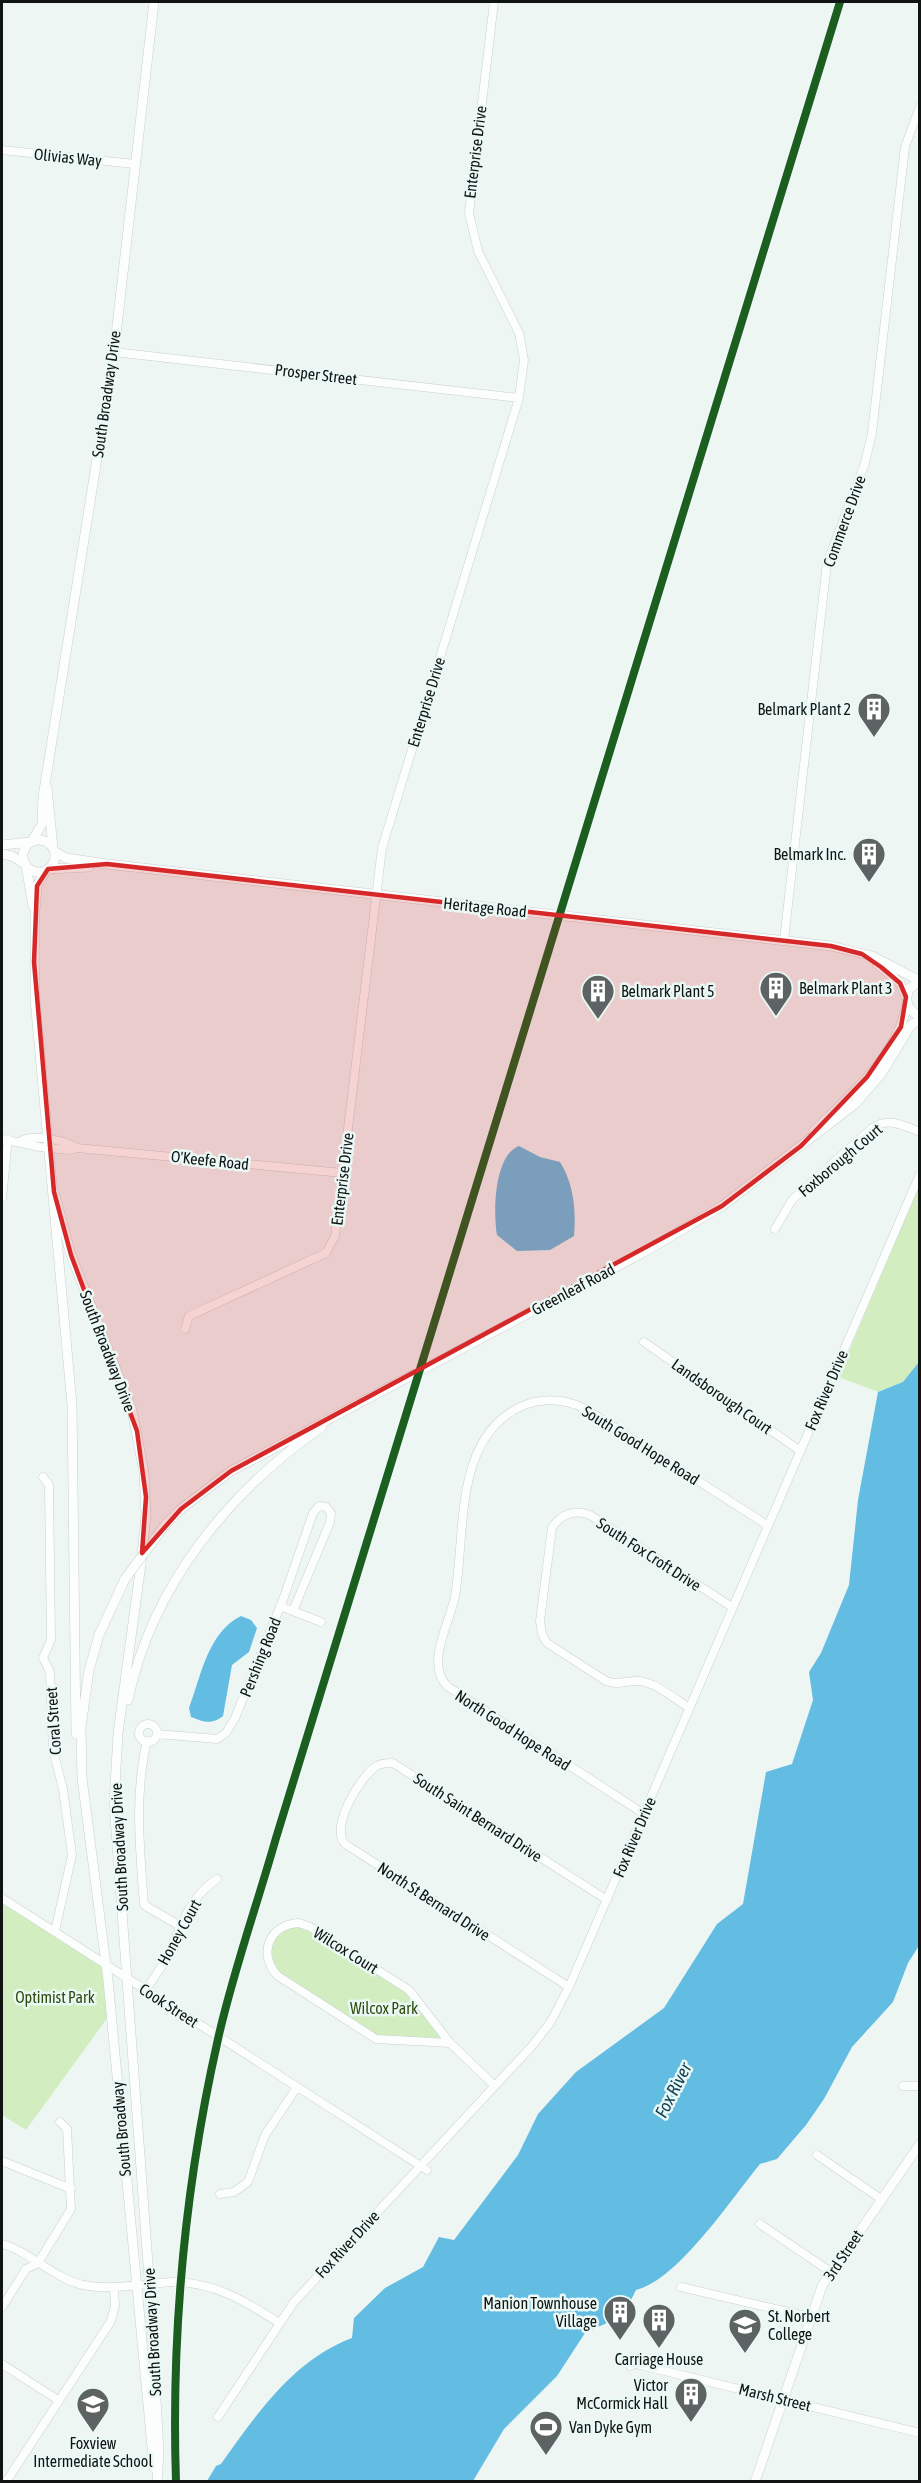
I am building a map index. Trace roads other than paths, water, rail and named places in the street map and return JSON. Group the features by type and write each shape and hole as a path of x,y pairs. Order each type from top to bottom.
{"main road":[{"name":"South Broadway Drive","path":"31,842 42,825 43,796 47,785 114,352 154,2"},
{"name":"South Broadway Drive","path":"47,785 54,850"},
{"path":"2,845 44,841 54,850 54,862 47,870 34,872 12,856 2,854"},
{"path":"26,865 23,852 31,842"},
{"name":"Heritage Road","path":"54,850 66,858 107,864 831,946 882,960 920,981"},
{"name":"Heritage Road","path":"47,870 107,864"},
{"name":"South Broadway Drive","path":"26,865 35,911"},
{"name":"South Broadway Drive","path":"47,870 38,886 35,911 35,999 72,1405 74,1699 79,1769 82,1778"},
{"name":"Heritage Road","path":"862,954 900,982 911,1010 920,1017"},
{"path":"907,1000 911,987 920,981"},
{"name":"Greenleaf Road","path":"801,1146 878,1064 901,1027 907,1000"},
{"name":"Greenleaf Road","path":"336,1415 682,1231 722,1206 855,1104 882,1072 911,1025 920,1017"},
{"name":"South Broadway Drive","path":"54,1192 71,1255 132,1410 144,1472 146,1516 119,1740 114,1811 150,2284 159,2452 157,2480"},
{"path":"119,1740 129,1696 144,1649 166,1598 194,1550 223,1512 257,1478 336,1415"},
{"path":"82,1778 81,1727 89,1670 101,1629 125,1579 165,1525 181,1509 231,1471 336,1415"},
{"name":"South Broadway","path":"82,1778 106,1964 151,2455 157,2480"},
{"name":"3rd Street","path":"755,2481 819,2292 920,2144"}],"street":[{"name":"Enterprise Drive","path":"185,1329 189,1316 326,1253 335,1236 374,894 387,827 519,398 524,367 519,333 478,251 469,213 494,2"},
{"name":"Commerce Drive","path":"784,940 827,563 865,463 873,433 906,142 920,106"},
{"name":"Olivias Way","path":"2,150 134,164"},
{"name":"Prosper Street","path":"114,352 519,398"},
{"name":"Foxborough Court","path":"775,1229 792,1200 873,1128 882,1122 897,1123 920,1132"},
{"name":"O'Keefe Road","path":"5,1139 343,1173"},
{"path":"2,1198 5,1139"},
{"name":"Fox River Drive","path":"218,2417 294,2302 423,2168 550,2023 569,1987 607,1900 688,1707 920,1174"},
{"name":"Landsborough Court","path":"644,1342 799,1450"},
{"name":"South Good Hope Road","path":"450,1616 473,1460 482,1440 498,1421 514,1410 533,1402 555,1400 586,1409 767,1525"},
{"name":"Coral Street","path":"43,1477 49,1485 51,1640 43,1658 50,1672 53,1750 63,1789 72,1855 55,1931"},
{"name":"Pershing Road","path":"157,1734 217,1739 226,1733 235,1718 280,1606 313,1513 322,1506 330,1509 332,1517 293,1611"},
{"name":"South Fox Croft Drive","path":"688,1707 648,1683 638,1681 617,1684 606,1681 547,1643 542,1634 540,1621 551,1533 558,1520 569,1514 584,1513 732,1607"},
{"path":"280,1606 321,1622"},
{"name":"North Good Hope Road","path":"450,1616 437,1666 439,1677 447,1686 644,1814"},
{"path":"144,1726 153,1726 157,1734 153,1740 147,1741 140,1735 144,1726"},
{"path":"147,1741 140,1775 139,1834 144,1905 180,1926"},
{"name":"South Saint Bernard Drive","path":"355,1794 377,1766 387,1763 396,1764 607,1900"},
{"name":"North St Bernard Drive","path":"355,1794 339,1828 345,1844 569,1987"},
{"name":"Honey Court","path":"146,1990 164,1961 180,1926 206,1886 217,1879"},
{"name":"Cook Street","path":"2,1898 423,2168"},
{"name":"Wilcox Court","path":"450,2043 376,2039 278,1976 267,1960 267,1948 271,1937 278,1930 291,1924 309,1927 409,1990 450,2043 495,2086"},
{"path":"903,2086 920,2086"},
{"path":"220,2194 234,2192 248,2182 265,2135 297,2087"},
{"path":"2,2307 26,2269 38,2263 71,2209 72,2189 67,2129 60,2122"},
{"path":"817,2155 882,2199"},
{"path":"2,2161 72,2189"},
{"path":"760,2224 831,2272"},
{"path":"2,2244 73,2282 114,2287 180,2283 219,2290 249,2303 279,2323"},
{"path":"6,2481 111,2321 116,2303 114,2287"},
{"path":"681,2287 810,2317"},
{"path":"2,2364 58,2400"},
{"name":"Marsh Street","path":"630,2366 636,2364 920,2433"}],"water":[{"path":"519,1146 540,1157 560,1162 571,1188 575,1216 574,1236 550,1250 517,1251 497,1235 495,1213 500,1172 504,1161"},
{"name":"Fox River","path":"919,1362 920,1944 908,1963 893,2002 852,2047 824,2099 806,2125 777,2159 760,2164 703,2236 669,2271 652,2283 636,2290 630,2302 609,2322 585,2333 557,2376 504,2429 473,2481 207,2481 216,2466 221,2464 262,2408 294,2375 312,2360 352,2338 354,2318 385,2288 423,2267 439,2237 454,2240 518,2155 538,2114 576,2072 664,2008 717,1924 743,1904 766,1772 792,1764 813,1700 809,1672 821,1653 849,1585 858,1500 878,1392 903,1382"},
{"path":"241,1616 251,1620 257,1628 249,1652 232,1665 223,1716 215,1721 207,1722 191,1717 189,1708 207,1656 221,1633"}],"place":[{"name":"Belmark Plant 2","path":"874,738"},
{"name":"Belmark Inc.","path":"869,883"},
{"name":"Belmark Plant 3","path":"776,1017"},
{"name":"Belmark Plant 5","path":"598,1020"},
{"name":"Manion Townhouse Village","path":"620,2341"},
{"name":"Carriage House","path":"659,2349"},
{"name":"St. Norbert College","path":"745,2354"},
{"name":"Victor McCormick Hall","path":"691,2423"},
{"name":"Foxview Intermediate School","path":"93,2433"},
{"name":"Van Dyke Gym","path":"546,2456"}],"park label":[{"name":"Optimist Park","path":"55,1997"},
{"name":"Wilcox Park","path":"384,2008"}]}
